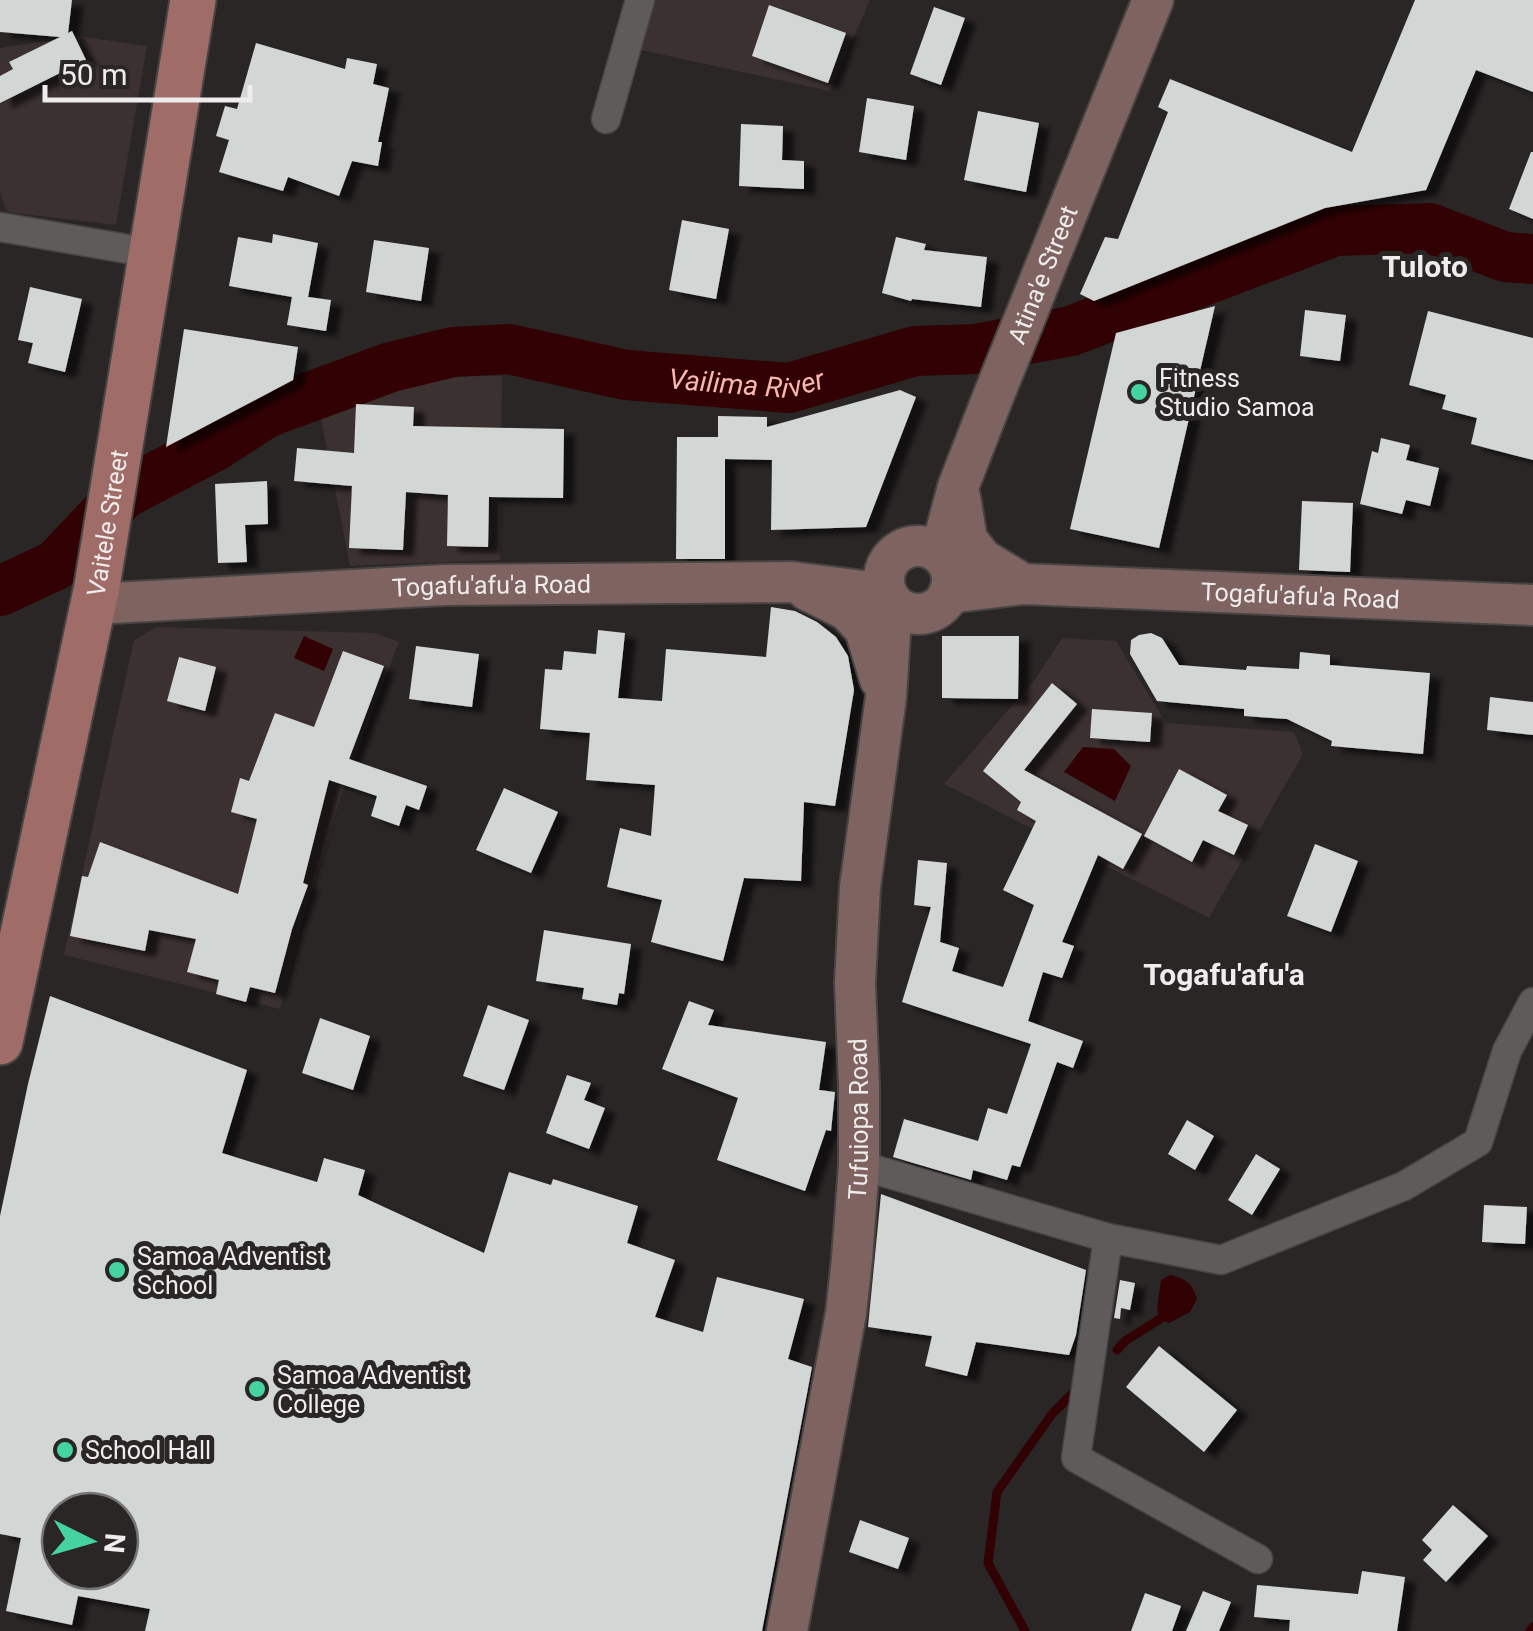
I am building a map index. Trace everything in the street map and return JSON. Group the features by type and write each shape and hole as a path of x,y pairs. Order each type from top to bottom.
{"main road":[{"name":"Vaitele Street","path":"0,1042 95,595 193,0"},
{"name":"Atina'e Street","path":"958,487 1153,0"},
{"path":"918,578 958,487"},
{"path":"958,487 967,540 982,559 1023,584"},
{"name":"Togafu'afu'a Road","path":"95,595 918,578 1533,604"},
{"name":"Tufuiopa Road","path":"787,1631 846,1313 859,1165 855,983 862,873 886,697 918,578"},
{"path":"792,582 846,610 865,630 886,697"}],"street":[{"path":"606,120 640,0"},
{"path":"0,228 152,253"},
{"path":"859,1165 1108,1238 1221,1260 1404,1186 1478,1142 1507,1051 1533,1002"},
{"path":"1108,1238 1076,1458 1258,1559"}],"shaded area":[{"path":"655,0 870,0 830,91 641,50"},
{"path":"78,36 147,46 116,225 7,212 0,193 0,48"},
{"path":"502,376 500,560 350,566 319,408 392,377"},
{"path":"156,627 375,633 399,642 344,787 280,1009 64,955 134,640"},
{"path":"304,636 333,649 324,671 294,658"},
{"path":"1062,638 1116,641 1166,723 1294,732 1303,754 1209,918 944,784 1036,678"},
{"path":"1083,747 1114,749 1131,766 1115,801 1064,772"},
{"path":"1170,1275 1187,1282 1197,1299 1190,1312 1169,1323 1160,1319 1157,1309 1161,1280"}],"building":[{"path":"0,0 72,0 68,33 72,31 86,60 0,103 0,76 13,69 9,62 60,37 0,32"},
{"path":"1415,0 1533,0 1533,92 1476,70 1426,190 1325,208 1094,301 1080,294 1105,237 1118,239 1168,112 1158,107 1170,79 1352,152"},
{"path":"769,5 846,33 828,83 752,56"},
{"path":"934,7 965,18 941,85 910,74"},
{"path":"256,43 345,69 347,58 377,64 373,84 389,88 378,142 382,142 378,166 352,161 339,196 288,177 283,191 219,172 229,140 216,136 225,106 237,109"},
{"path":"867,98 914,106 906,160 859,152"},
{"path":"978,111 1039,123 1026,192 964,180"},
{"path":"741,124 783,126 782,160 804,161 804,189 739,186"},
{"path":"1533,152 1533,219 1509,209"},
{"path":"682,220 729,229 716,299 669,290"},
{"path":"273,234 318,243 308,297 331,300 326,331 287,325 292,297 229,286 238,237 272,243"},
{"path":"896,237 926,244 924,250 987,257 981,307 911,301 882,293"},
{"path":"374,240 429,248 421,301 366,292"},
{"path":"30,287 82,299 65,372 28,363 33,343 18,340"},
{"path":"1215,306 1159,548 1070,529 1116,333"},
{"path":"1305,310 1346,315 1340,361 1300,356"},
{"path":"1428,311 1533,338 1533,460 1471,444 1477,418 1442,409 1446,395 1409,385"},
{"path":"184,329 298,347 293,380 166,447"},
{"path":"900,390 916,397 866,527 771,530 772,460 725,459 725,559 676,559 677,437 718,437 718,416 767,417 767,427"},
{"path":"356,404 414,407 413,426 564,429 563,498 489,497 488,547 447,546 448,495 406,492 403,550 349,548 352,486 294,481 297,448 354,453"},
{"path":"1381,438 1410,445 1406,460 1439,468 1430,506 1406,500 1402,514 1360,504 1372,451 1378,453"},
{"path":"267,481 268,524 245,525 247,562 218,563 215,484"},
{"path":"1302,501 1353,503 1350,572 1299,570"},
{"path":"771,607 795,611 836,637 848,656 854,690 835,806 804,802 801,881 744,878 723,961 651,942 662,900 607,887 620,828 651,836 655,785 586,780 590,733 540,729 545,669 562,670 564,651 596,654 598,630 625,633 618,698 662,701 666,649 766,657"},
{"path":"1151,633 1162,638 1179,665 1299,669 1300,652 1330,655 1330,665 1430,673 1423,754 1331,746 1332,741 1287,719 1244,716 1244,709 1157,701 1130,654 1131,640"},
{"path":"942,636 1019,636 1018,699 942,698"},
{"path":"416,646 479,654 472,707 409,699"},
{"path":"343,651 384,666 349,759 427,786 419,810 406,805 399,826 371,816 377,796 329,780 303,883 308,885 275,993 250,987 246,1002 216,994 219,980 187,972 196,939 149,930 145,951 70,936 82,876 88,877 100,842 238,894 257,819 231,812 240,778 249,781 275,713 314,727"},
{"path":"179,657 216,667 205,711 167,701"},
{"path":"1052,683 1077,704 1024,770 1142,834 1123,869 1098,855 1062,942 1074,946 1062,978 1043,972 1028,1021 1083,1041 1073,1068 1057,1062 1020,1167 1012,1165 1007,1180 973,1170 971,1180 893,1157 904,1119 978,1141 988,1108 1007,1114 1031,1044 902,1002 931,907 914,905 918,860 947,863 940,942 959,948 952,971 1003,987 1034,905 1003,890 1036,821 1017,810 1021,802 983,771"},
{"path":"1490,697 1533,702 1533,735 1487,730"},
{"path":"1092,709 1152,713 1150,742 1090,738"},
{"path":"1179,769 1227,795 1218,811 1248,825 1234,855 1203,840 1192,862 1144,836"},
{"path":"504,788 558,812 531,873 476,850"},
{"path":"1315,844 1358,861 1331,932 1287,916"},
{"path":"544,930 631,944 624,994 619,993 617,1005 582,999 584,988 536,981"},
{"path":"50,996 247,1070 222,1153 317,1182 324,1158 365,1170 358,1195 484,1253 509,1172 551,1185 553,1179 638,1206 627,1243 675,1260 655,1317 703,1332 717,1277 804,1299 788,1359 812,1367 762,1631 145,1631 150,1609 78,1596 72,1625 6,1611 21,1538 0,1534 0,1216"},
{"path":"689,1001 714,1010 708,1025 826,1042 819,1090 835,1092 831,1131 826,1130 805,1191 717,1160 738,1098 662,1069"},
{"path":"488,1005 529,1020 504,1090 463,1076"},
{"path":"320,1018 370,1036 353,1090 302,1073"},
{"path":"567,1075 591,1083 584,1100 605,1108 589,1149 546,1133"},
{"path":"1187,1120 1214,1136 1195,1170 1168,1154"},
{"path":"1256,1154 1280,1169 1252,1215 1228,1200"},
{"path":"881,1194 1086,1270 1069,1355 976,1342 967,1376 925,1366 932,1336 868,1327"},
{"path":"1484,1205 1527,1207 1525,1244 1482,1242"},
{"path":"1120,1280 1135,1283 1130,1310 1121,1308 1120,1319 1114,1318"},
{"path":"1159,1346 1237,1410 1204,1452 1126,1387"},
{"path":"1453,1505 1488,1536 1446,1582 1423,1560 1432,1550 1422,1540"},
{"path":"860,1520 909,1538 898,1569 849,1552"},
{"path":"1362,1571 1405,1577 1397,1631 1289,1631 1290,1620 1254,1617 1257,1585 1358,1594"},
{"path":"1203,1591 1231,1602 1219,1631 1186,1631"},
{"path":"1145,1593 1181,1606 1172,1631 1131,1631"}],"waterway":[{"name":"Vailima River","path":"0,591 56,565 123,494 215,446 266,413 391,367 453,352 509,349 626,375 789,388 915,351 975,349 1071,331 1335,231 1430,228 1505,257 1533,259"},
{"path":"1117,1350 1160,1319"},
{"path":"1025,1631 988,1563 997,1492 1052,1414 1072,1394"},
{"path":"1530,1631 1533,1627"}],"place":[{"name":"Fitness Studio Samoa","path":"1139,392"},
{"name":"Samoa Adventist School","path":"117,1270"},
{"name":"Samoa Adventist College","path":"257,1389"},
{"name":"School Hall","path":"65,1450"}],"district":[{"name":"Tuloto","path":"1425,266"},
{"name":"Togafu'afu'a","path":"1224,974"}]}
